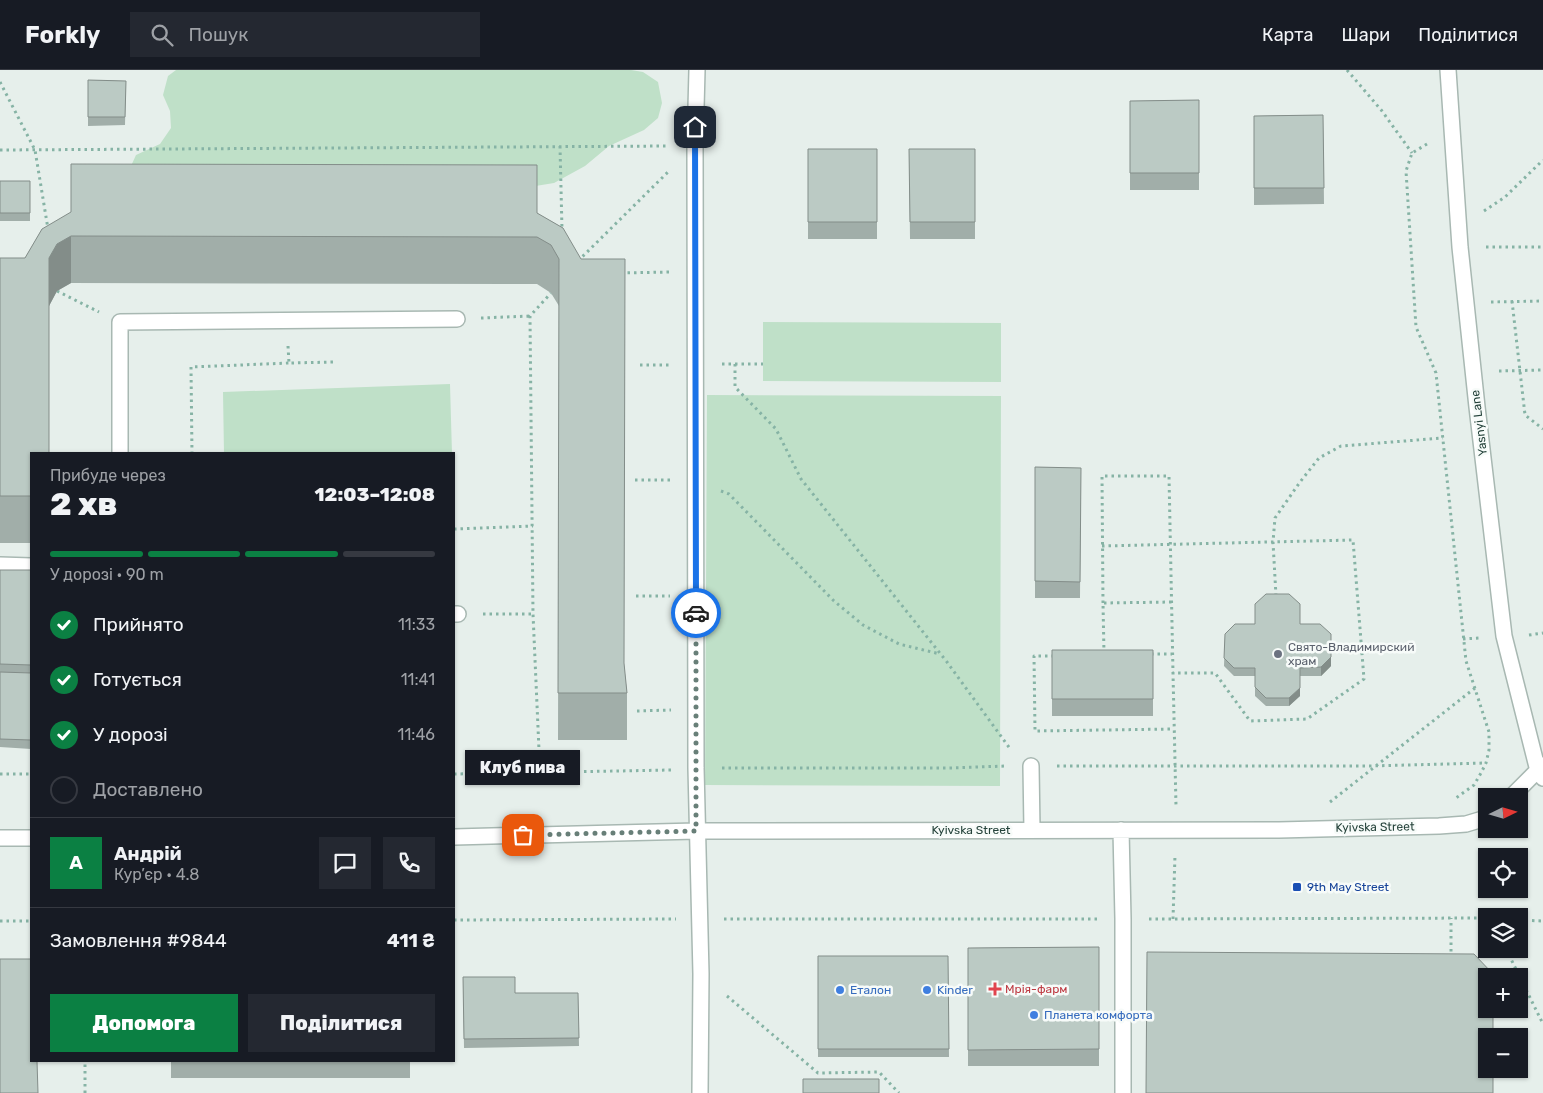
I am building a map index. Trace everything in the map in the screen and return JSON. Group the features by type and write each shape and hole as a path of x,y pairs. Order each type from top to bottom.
{"street":[{"path":"697,70 695,146 696,831 702,974 700,1093"},
{"name":"Yasnyi Lane","path":"1448,70 1460,248 1504,636 1541,772"},
{"path":"120,452 120,322 457,318"},
{"path":"0,565 30,566"},
{"path":"1027,766 1032,830"},
{"path":"1522,788 1541,772"},
{"name":"Kyivska Street","path":"455,837 696,831 1176,830 1439,826 1466,824 1478,820"},
{"path":"1121,830 1124,1093"},
{"path":"0,838 30,838"}],"path":[{"path":"1347,70 1382,111 1412,153"},
{"path":"0,82 35,150 48,233"},
{"path":"1451,130 1412,153 1406,171 1416,327 1436,373 1466,661 1489,732 1489,750 1486,762 1474,786 1452,800"},
{"path":"560,146 562,236"},
{"path":"0,150 677,146"},
{"path":"1459,228 1505,197 1543,160"},
{"path":"577,262 671,169"},
{"path":"1460,248 1543,247"},
{"path":"612,274 695,271"},
{"path":"58,291 120,322"},
{"path":"540,773 534,614 530,316 551,293"},
{"path":"1512,301 1525,415 1543,429"},
{"path":"1466,302 1543,301"},
{"path":"457,318 530,316"},
{"path":"287,320 289,364"},
{"path":"192,452 191,367 335,362"},
{"path":"736,364 735,386 776,429 802,479 1027,766"},
{"path":"695,365 764,364"},
{"path":"1473,371 1543,370"},
{"path":"1276,596 1275,518 1319,458 1341,446 1443,438"},
{"path":"1114,655 1104,655 1102,476 1169,476 1176,803 1174,919"},
{"path":"635,480 696,480 729,494 834,602 863,625 899,644 940,654"},
{"path":"455,529 533,526"},
{"path":"1102,546 1353,540 1364,679 1307,719 1250,721 1215,673 1173,673"},
{"path":"636,596 696,597"},
{"path":"1103,603 1172,602"},
{"path":"456,614 534,614"},
{"path":"1143,654 1172,654"},
{"path":"1064,656 1034,656 1035,731 1174,728"},
{"path":"1338,803 1329,803 1475,688"},
{"path":"637,711 696,710"},
{"path":"455,774 696,768 1376,766 1486,762"},
{"path":"0,774 30,774"},
{"path":"1176,803 1185,803"},
{"path":"1451,918 1451,962"},
{"path":"455,920 1478,918"},
{"path":"1528,920 1543,920"},
{"path":"0,921 30,921"},
{"path":"1510,958 1543,1024"},
{"path":"702,974 818,1072 878,1072 899,1093"},
{"path":"85,1062 85,1093"}],"green space":[{"path":"176,70 631,70 643,72 658,82 662,103 658,118 644,130 609,146 585,166 554,183 517,189 131,166 136,155 160,144 171,128 170,111 163,95 168,76"},
{"path":"763,322 1001,323 1001,382 763,381"},
{"path":"450,384 452,452 224,452 223,392"},
{"path":"707,395 1001,396 1000,786 705,785"}],"building":[{"path":"88,80 126,81 125,117 88,117"},
{"path":"1199,100 1199,173 1130,173 1130,101"},
{"path":"1323,115 1324,188 1254,188 1254,116"},
{"path":"808,149 877,149 877,222 808,222"},
{"path":"909,149 975,149 975,222 910,222"},
{"path":"71,164 537,165 537,213 563,228 581,259 625,259 624,663 627,693 558,693 559,259 551,245 537,237 71,236 57,244 49,258 49,452 30,452 30,496 0,496 0,258 25,258 42,229 71,212"},
{"path":"0,181 30,181 30,213 0,213"},
{"path":"1035,467 1081,468 1080,582 1035,581"},
{"path":"0,570 30,570 30,665 0,664"},
{"name":"Свято-Владимирский храм","path":"1266,594 1289,594 1300,604 1300,624 1320,624 1331,634 1331,657 1321,667 1300,668 1300,688 1289,698 1266,698 1255,687 1255,668 1234,668 1224,658 1225,634 1235,624 1255,624 1255,604"},
{"path":"1052,650 1153,650 1153,699 1052,699"},
{"path":"0,672 30,673 30,740 0,739"},
{"path":"1099,947 1099,1049 968,1050 968,948"},
{"path":"1147,952 1474,954 1487,968 1478,968 1478,1018 1493,1018 1493,1028 1478,1028 1478,1078 1493,1078 1493,1093 1146,1093"},
{"path":"818,956 948,956 949,1049 818,1049"},
{"path":"0,959 30,959 30,1062 37,1062 38,1093 0,1093"},
{"path":"463,977 515,977 515,993 578,993 579,1038 464,1039"},
{"path":"803,1079 879,1079 879,1093 803,1093"}],"way so far":[{"path":"523,835 696,831 696,613"}],"place":[{"name":"Свято-Владимирский храм","path":"1278,654"},
{"name":"Клуб пива","path":"523,835"},
{"name":"9th May Street","path":"1297,887"},
{"name":"Мрія-фарм","path":"995,989"},
{"name":"Еталон","path":"840,990"},
{"name":"Kinder","path":"927,990"},
{"name":"Планета комфорта","path":"1034,1015"}],"route":[{"path":"695,127 696,613"}]}
